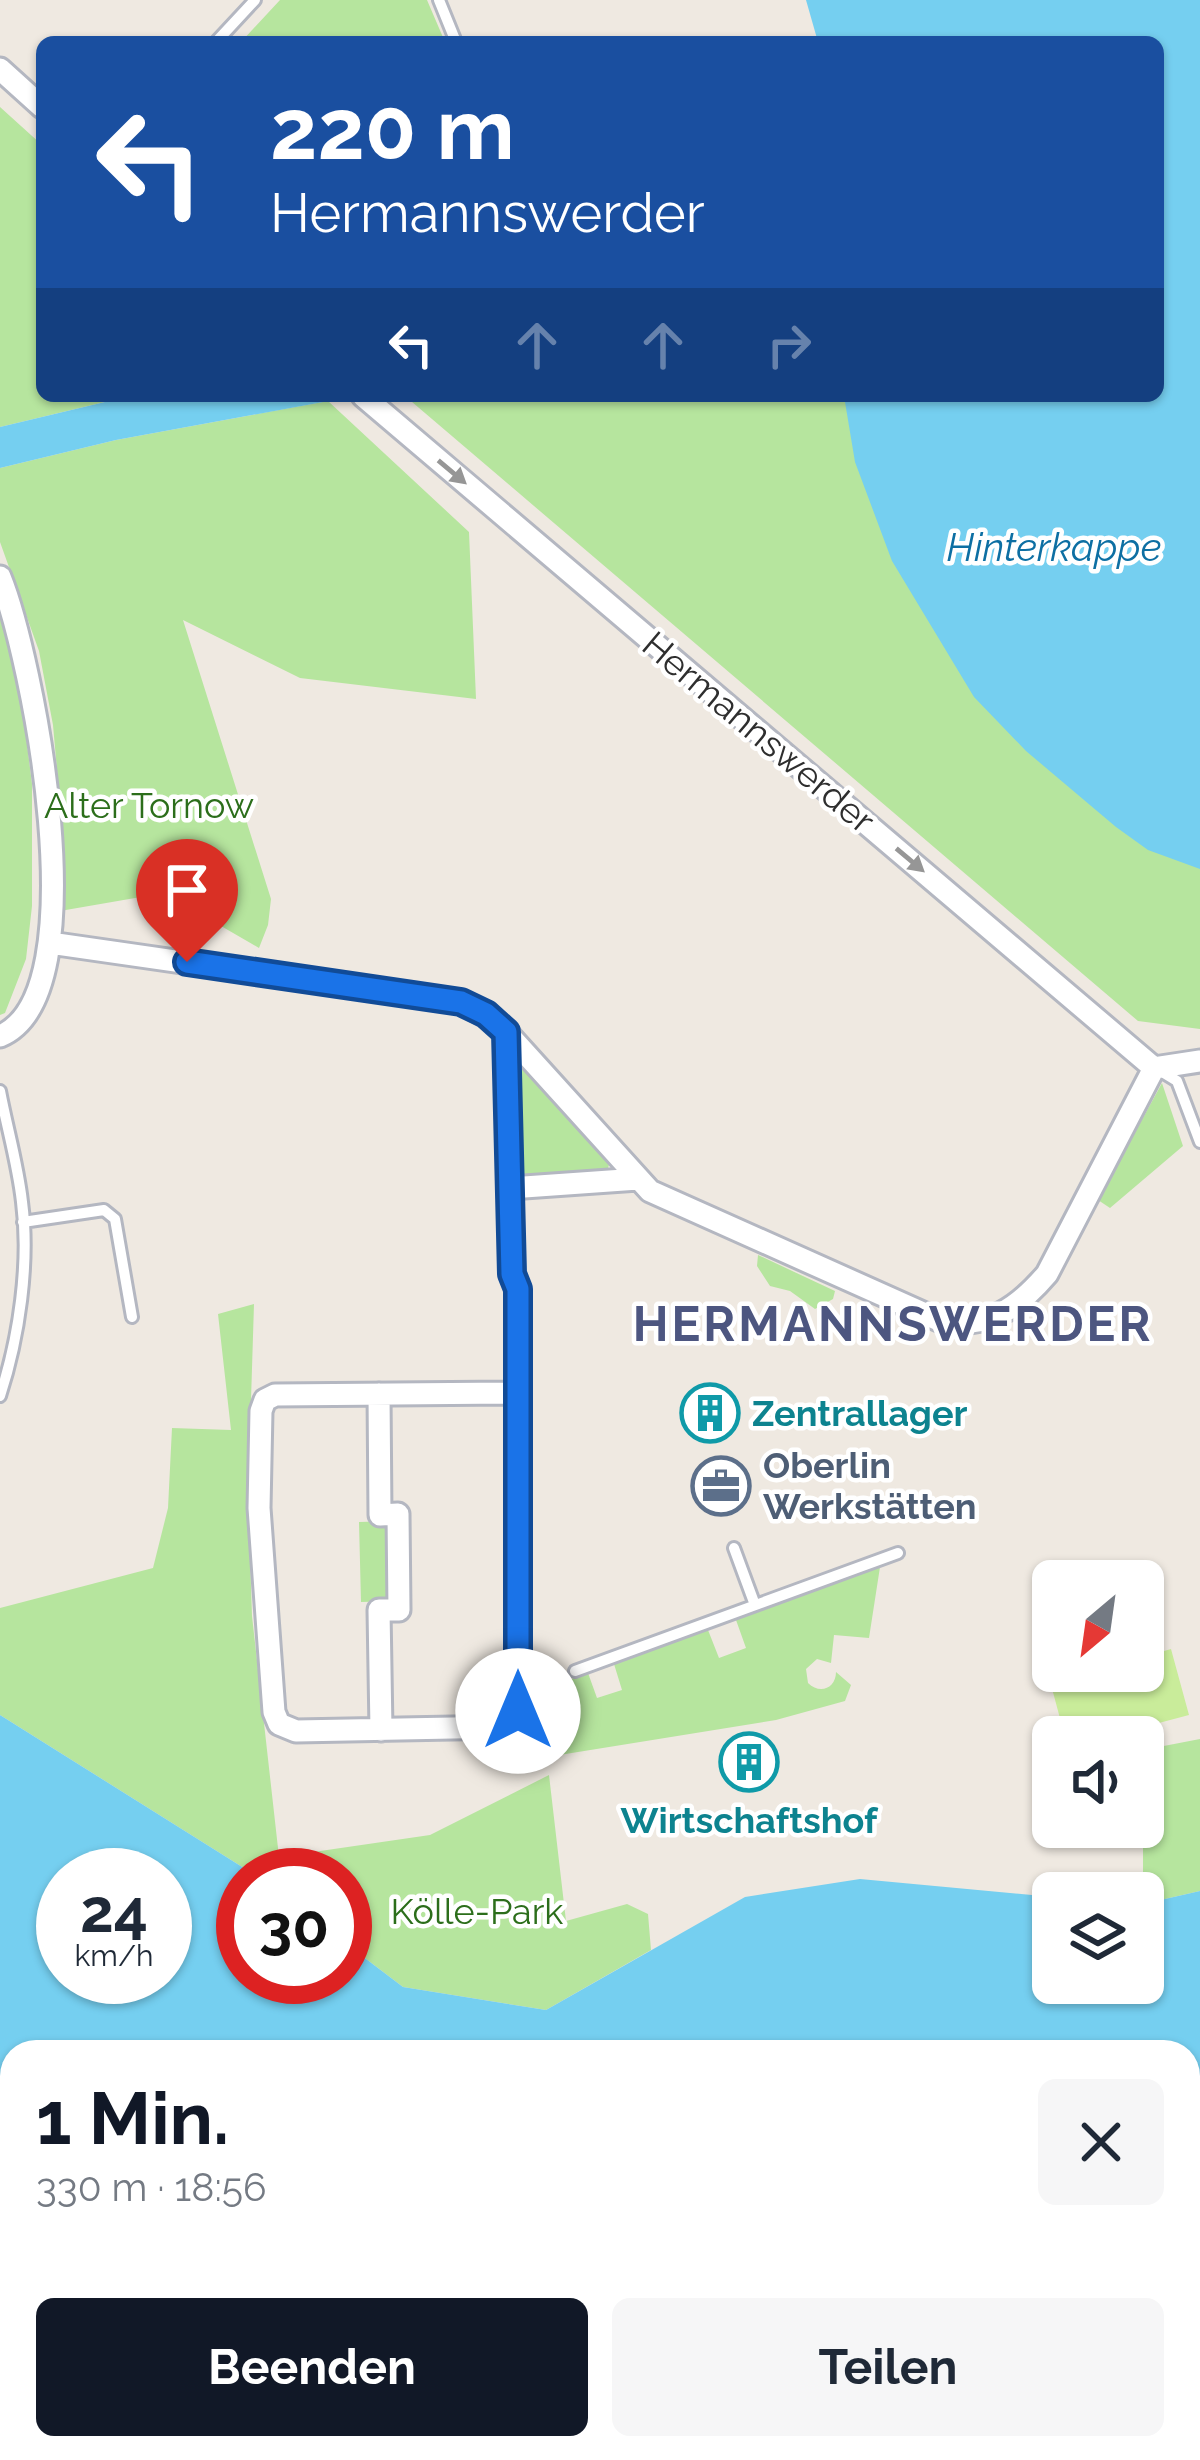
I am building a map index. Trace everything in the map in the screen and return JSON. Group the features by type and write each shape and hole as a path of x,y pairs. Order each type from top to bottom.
{"street":[{"path":"0,69 36,102"},
{"name":"Hermannswerder","path":"370,402 1154,1068"},
{"path":"0,577 21,638 38,722 49,844 50,943 26,1018 0,1036"},
{"path":"50,943 461,1002 486,1014 506,1032 650,1191 925,1316 965,1324 986,1321 1022,1302 1047,1274 1154,1068 1200,1061"},
{"path":"506,1032 512,1274 518,1289 518,1393 516,1717 505,1726 288,1730 275,1719 259,1508 265,1400 275,1395 518,1393"},
{"path":"510,1188 638,1179"},
{"path":"379,1394 380,1515 398,1514 399,1562 399,1610 380,1610 381,1730"}],"lane":[{"path":"222,36 255,0"},
{"path":"439,0 454,36"},
{"path":"1154,1068 1177,1082 1200,1142"},
{"path":"0,1091 23,1222 19,1312 0,1396"},
{"path":"23,1222 104,1210 116,1220 132,1317"},
{"path":"734,1548 755,1605"},
{"path":"575,1671 898,1552"}],"green space":[{"path":"280,0 427,0 442,36 247,36"},
{"path":"0,107 36,140 36,402 105,402 0,427"},
{"path":"329,402 469,532 476,699 300,678 183,620 271,899 259,948 164,893 60,911 60,804 53,725 39,651 0,542 0,468 116,440"},
{"path":"412,402 886,402 1200,831 1200,1029 1138,1021"},
{"name":"Alter Tornow","path":"0,617 21,696 32,784 32,906 26,959 5,1013 0,1015"},
{"path":"526,1064 610,1161 607,1172 520,1181 517,1068"},
{"path":"1162,1083 1183,1146 1110,1208 1098,1200"},
{"path":"758,1255 835,1291 833,1299 815,1309 790,1291 770,1286 757,1266"},
{"path":"254,1304 248,1496 252,1616 278,1848 216,1851 0,1715 0,1608 153,1568 168,1508 172,1428 231,1430 218,1314"},
{"path":"394,1521 397,1601 361,1602 359,1522"},
{"path":"880,1567 869,1638 834,1635 831,1663 817,1659 806,1669 808,1683 817,1689 830,1686 836,1672 851,1685 845,1701 776,1720 547,1757 528,1710 545,1689 588,1673 597,1698 622,1690 614,1664 708,1630 719,1658 746,1648 736,1620"},
{"path":"1171,1649 1189,1715 1164,1722 1164,1716 1059,1716 1053,1692 1164,1692 1164,1651"},
{"path":"1200,1739 1200,1891 1164,1899 1164,1872 1143,1872 1143,1848 1164,1848 1164,1746"},
{"name":"Kölle-Park","path":"549,1775 566,1921 627,1904 648,1914 651,1950 546,2010 403,1987 372,1963 372,1848 341,1848 430,1835"}],"water":[{"name":"Hinterkappe","path":"806,0 1200,0 1200,869 1148,850 1116,827 1026,751 974,697 892,561 855,462 845,402 1164,402 1164,36 816,36"},
{"path":"105,402 323,402 116,440 0,468 0,427"},
{"path":"0,1715 216,1851 216,2004 372,2004 372,1963 403,1987 546,2010 745,1897 860,1879 1032,1895 1032,2004 1164,2004 1164,1899 1200,1891 1200,2040 0,2040"}],"place":[{"name":"Zentrallager","path":"710,1413"},
{"name":"Oberlin Werkstätten","path":"721,1486"},
{"name":"Wirtschaftshof","path":"749,1762"}],"district":[{"name":"HERMANNSWERDER","path":"893,1324"}],"route":[{"path":"187,962 461,1002 486,1014 506,1032 512,1274 518,1289 518,1711"}]}
